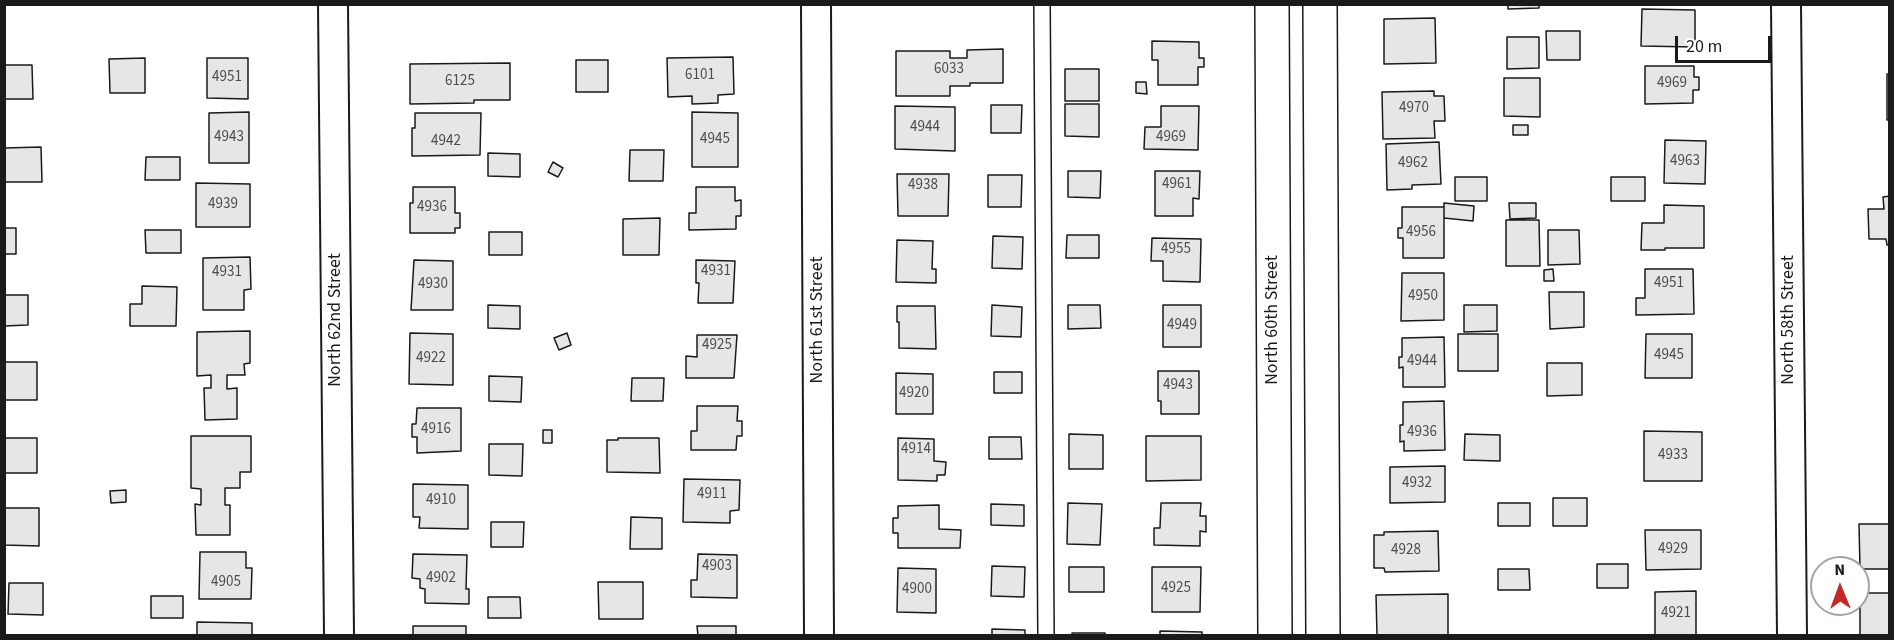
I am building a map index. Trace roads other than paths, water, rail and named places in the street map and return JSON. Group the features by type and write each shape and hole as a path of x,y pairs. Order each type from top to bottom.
{"main road":[{"name":"North 60th Street","path":"1272,4 1275,636"},
{"path":"1320,4 1323,636"}],"street":[{"name":"North 62nd Street","path":"333,4 339,636"},
{"name":"North 61st Street","path":"816,4 819,636"},
{"name":"North 58th Street","path":"1786,4 1792,636"}],"lane":[{"path":"1042,4 1046,636"}]}
